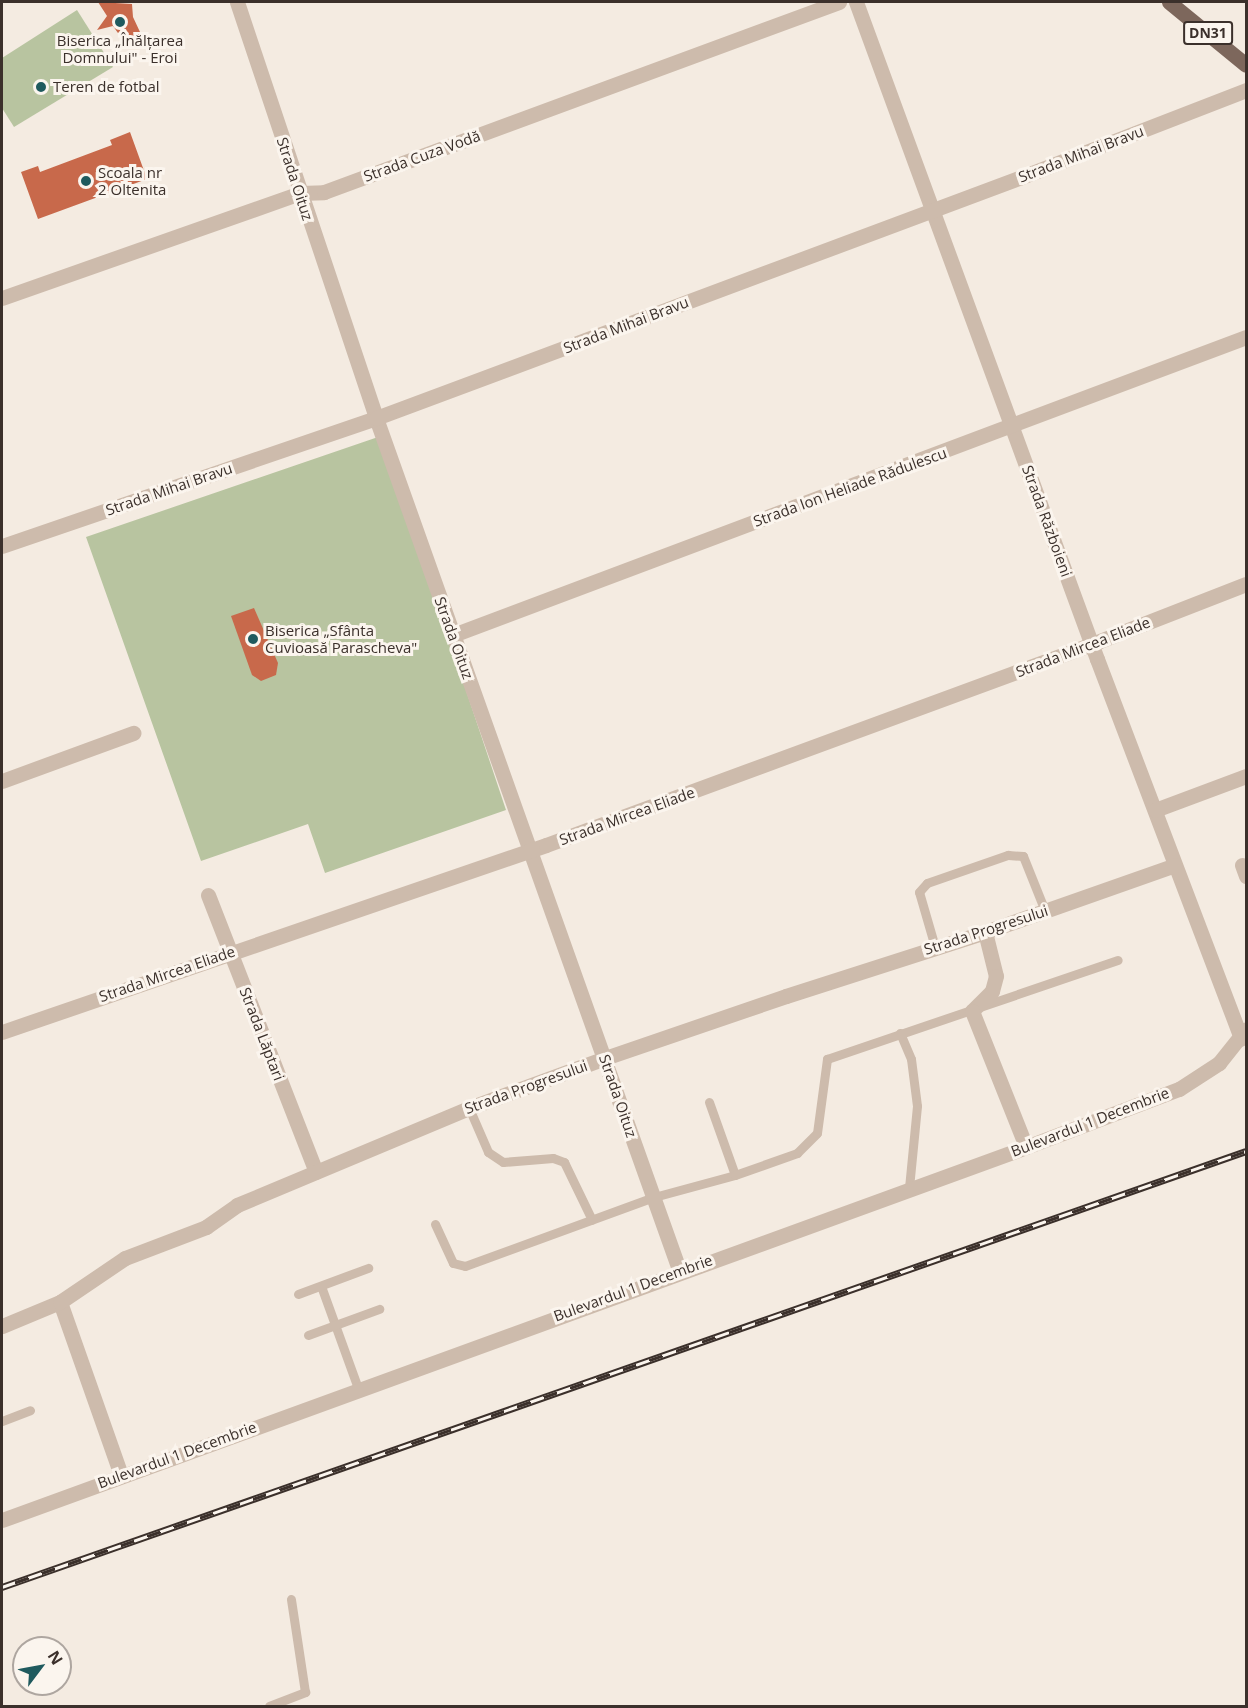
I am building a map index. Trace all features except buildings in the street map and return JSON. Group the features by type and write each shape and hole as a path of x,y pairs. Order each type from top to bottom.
{"main road":[{"name":"DN31","path":"1168,2 1246,65"}],"street":[{"name":"Strada Oituz","path":"237,2 376,418 532,850 680,1272"},
{"name":"Strada Cuza Vodă","path":"2,298 300,193 324,192 839,2"},
{"name":"Strada Războieni","path":"856,2 1175,865 1244,1034"},
{"name":"Strada Mihai Bravu","path":"2,546 376,418 933,210 1246,90"},
{"name":"Strada Ion Heliade Rădulescu","path":"453,635 1246,337"},
{"name":"Strada Mircea Eliade","path":"2,1032 230,951 532,850 1092,644 1246,584"},
{"path":"2,781 133,733"},
{"path":"1155,810 1246,776"},
{"name":"Strada Progresului","path":"2,1326 60,1302 125,1258 206,1227 237,1205 469,1108 605,1058 985,932 1175,865"},
{"name":"Strada Lăptari","path":"208,895 316,1172"},
{"path":"985,932 996,976 992,991 972,1011 1026,1147"},
{"name":"Bulevardul 1 Decembrie","path":"2,1520 358,1388 1026,1147 1179,1089 1219,1063 1244,1034"},
{"path":"60,1302 121,1475"}],"lane":[{"path":"935,947 919,892 927,883 1008,855 1023,856 1045,911"},
{"path":"435,1224 453,1263 465,1266 654,1197 735,1175 797,1153 817,1133 827,1059 1118,960"},
{"path":"900,1033 911,1059 917,1106 909,1188"},
{"path":"709,1102 735,1175"},
{"path":"469,1108 488,1152 503,1162 553,1158 564,1162 592,1220"},
{"path":"298,1294 369,1268"},
{"path":"321,1286 358,1388"},
{"path":"308,1335 379,1309"},
{"path":"2,1421 30,1410"},
{"path":"269,1707 305,1692 291,1599"}],"green space":[{"name":"Teren de fotbal","path":"77,10 113,67 14,127 2,108 2,58"},
{"path":"381,436 506,810 325,873 308,824 201,861 86,537"}],"railway":[{"path":"2,1587 1246,1151"}],"place":[{"name":"Biserica „Înălțarea Domnului\" - Eroi","path":"120,22"},
{"name":"Teren de fotbal","path":"41,87"},
{"name":"Scoala nr 2 Oltenita","path":"86,181"},
{"name":"Biserica „Sfânta Cuvioasă Parascheva\"","path":"253,639"}]}
